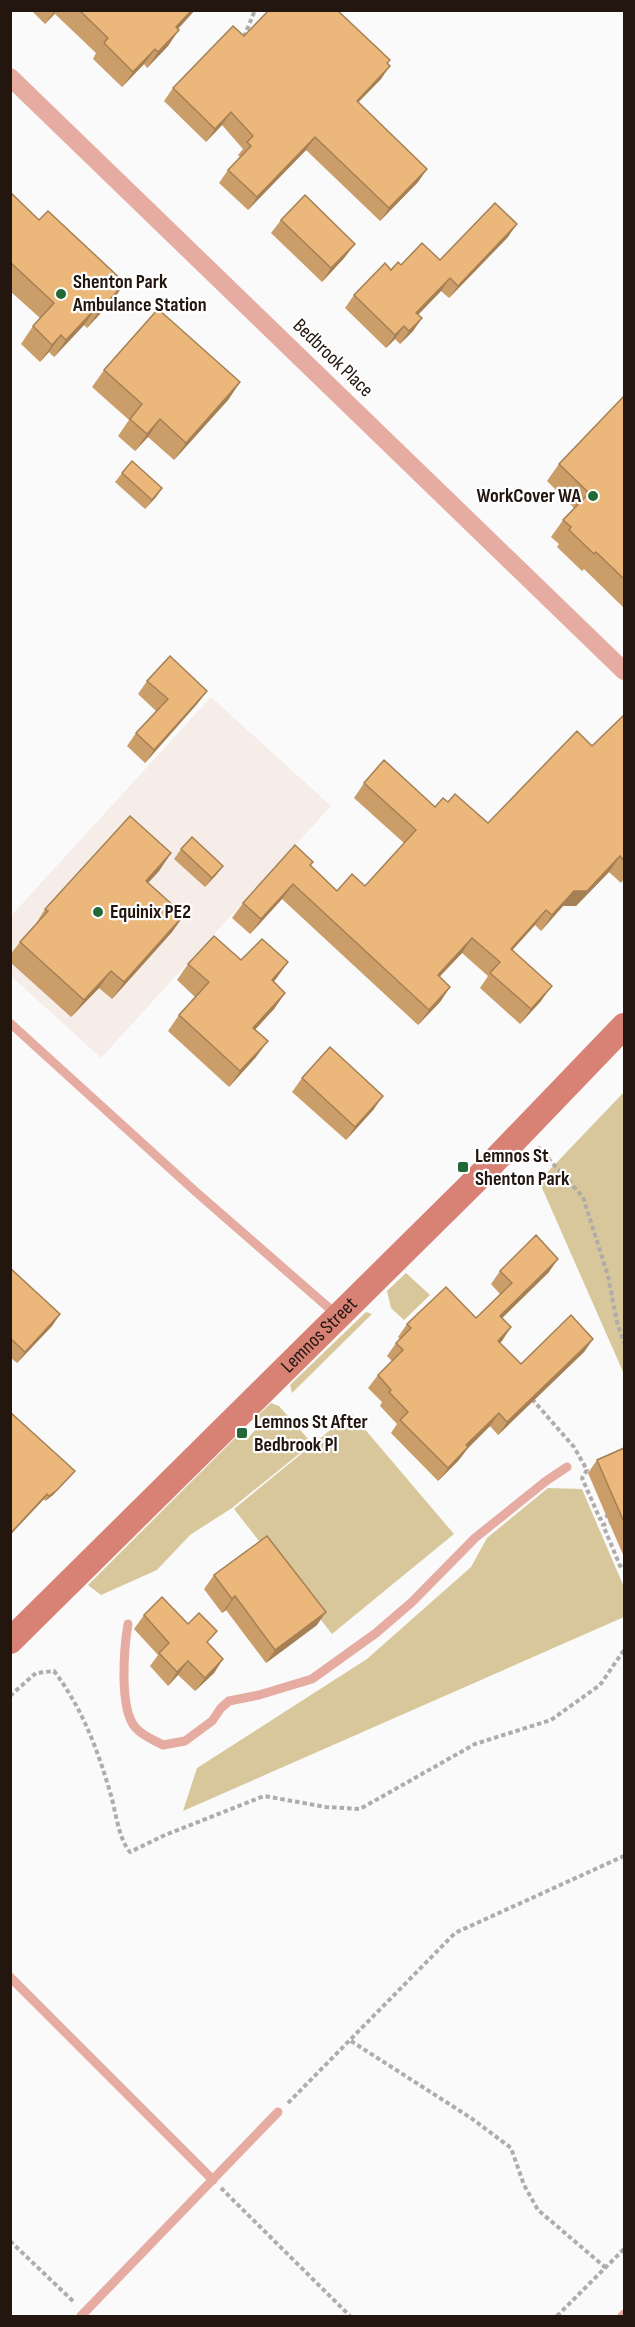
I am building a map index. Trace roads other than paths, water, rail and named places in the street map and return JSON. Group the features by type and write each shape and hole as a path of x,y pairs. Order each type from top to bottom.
{"street":[{"name":"Bedbrook Place","path":"10,77 624,671"},
{"name":"Lemnos Street","path":"10,1641 339,1317 523,1132 624,1026"}],"lane":[{"path":"10,1023 196,1192 339,1317"},
{"path":"128,1624 124,1652 124,1693 134,1726 144,1735 163,1745 185,1741 212,1721 229,1701 259,1695 312,1679 376,1634 412,1602 475,1538 567,1467"},
{"path":"10,1977 213,2180"},
{"path":"83,2314 278,2112"}],"place":[{"name":"Shenton Park Ambulance Station","path":"61,294"},
{"name":"WorkCover WA","path":"593,496"},
{"name":"Equinix PE2","path":"98,912"},
{"name":"Lemnos St Shenton Park","path":"463,1167"},
{"name":"Lemnos St After Bedbrook Pl","path":"242,1433"}]}
